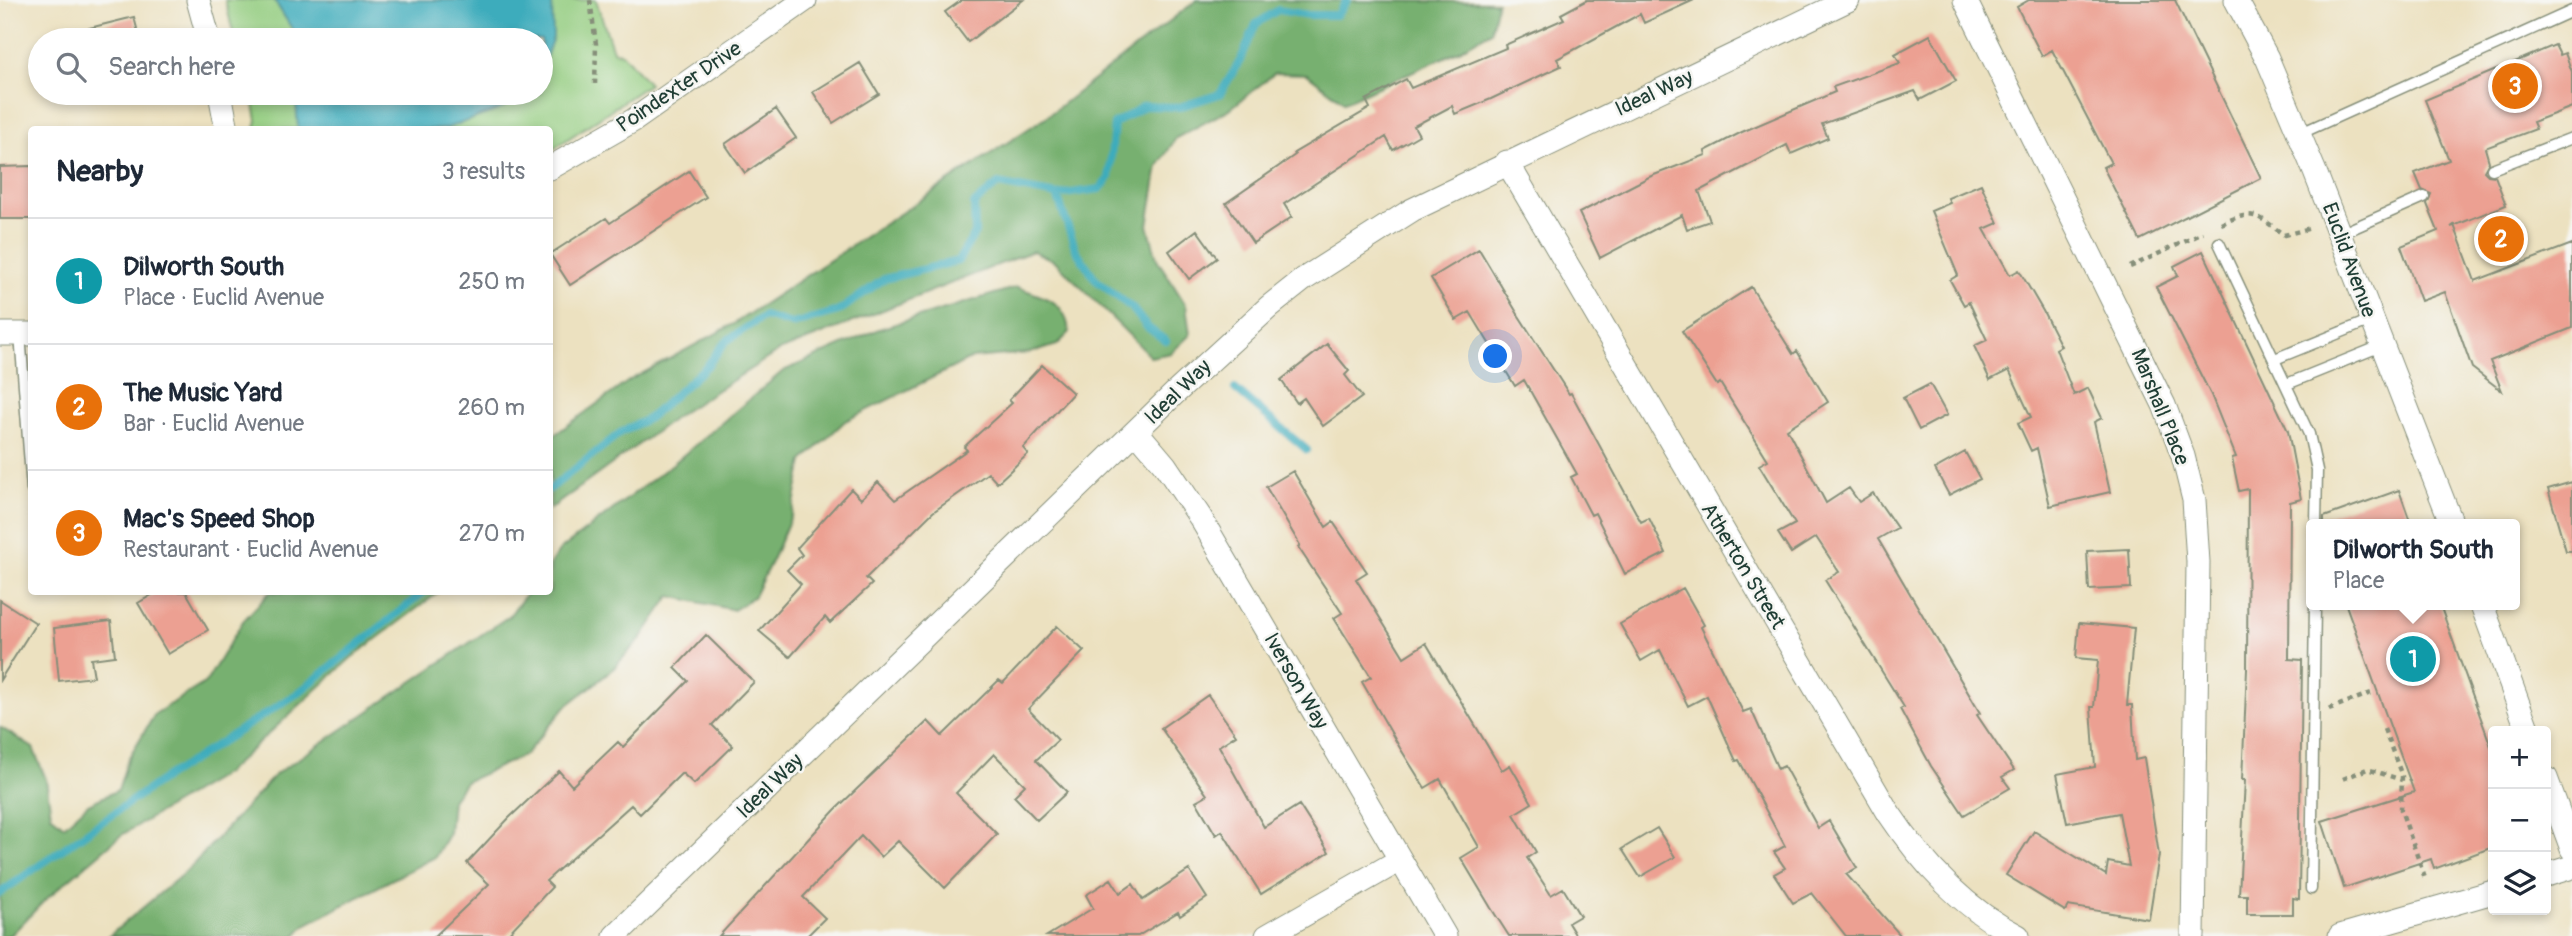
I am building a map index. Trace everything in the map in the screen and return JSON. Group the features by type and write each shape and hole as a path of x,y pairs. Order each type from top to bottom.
{"street":[{"path":"198,0 206,28"},
{"name":"Poindexter Drive","path":"553,166 634,120 805,0"},
{"name":"Ideal Way","path":"615,936 1137,432 1270,306 1304,279 1384,226 1507,162 1848,0"},
{"name":"Marshall Place","path":"1965,0 2164,405 2186,467 2194,500 2198,562 2193,936"},
{"name":"Euclid Avenue","path":"2236,0 2267,58 2299,134 2450,519"},
{"path":"222,105 226,126"},
{"name":"Atherton Street","path":"1507,162 1888,812 1924,862 1960,898 2018,936"},
{"name":"Iverson Way","path":"1137,432 1165,465 1200,517 1445,936"},
{"path":"2484,610 2526,726"},
{"path":"2550,789 2572,849"},
{"path":"1267,936 1400,860"},
{"path":"2551,873 2572,867"},
{"path":"2340,936 2488,892"}],"lane":[{"path":"2299,134 2572,11"},
{"path":"2492,169 2572,138"},
{"path":"2340,234 2424,197"},
{"path":"2219,243 2309,433 2317,470 2316,519"},
{"path":"2275,359 2371,320"},
{"path":"17,334 28,448"},
{"path":"2287,384 2381,346"},
{"path":"2311,890 2315,610"}],"path":[{"path":"590,0 598,76 595,84"},
{"path":"2313,715 2371,693"},
{"path":"2384,729 2402,780 2401,810 2425,878"},
{"path":"2343,779 2367,769 2402,780"}],"green space":[{"path":"225,0 596,0 613,51 622,53 649,84 553,149 553,126 256,126 254,105 553,105 553,28 232,28"},
{"path":"1197,0 1497,2 1491,31 1456,52 1344,102 1307,74 1275,73 1230,109 1176,138 1158,166 1148,225 1157,259 1186,305 1190,335 1171,353 1151,357 1055,261 1033,251 779,351 683,412 553,507 553,436 630,380 732,325 1046,117"},
{"path":"1017,287 1045,298 1059,307 1064,313 1069,333 1057,345 1030,353 972,358 845,421 803,461 792,514 754,596 734,610 670,596 642,637 611,671 565,707 525,755 465,782 452,800 449,833 435,857 305,925 295,936 109,936 190,868 276,774 509,616 526,595 553,595 553,560 560,550 674,463 783,371 879,329"},
{"path":"267,595 435,595 351,658 226,773 120,836 45,900 10,936 0,936 0,727 33,748 46,779 51,815 64,826 88,804 118,790 128,759 155,714 206,682 243,621"}],"water":[{"path":"274,0 552,0 553,28 292,28"},
{"path":"296,105 507,105 453,126 298,126"}],"building":[{"path":"962,0 1023,0 968,42 945,12"},
{"path":"1587,0 1694,0 1644,23 1640,14 1557,59 1561,66 1491,99 1455,114 1452,106 1414,126 1419,135 1393,150 1386,137 1284,204 1292,217 1253,243 1226,203 1295,155 1294,153 1370,108 1366,100 1406,79 1411,88 1506,48 1505,45 1564,19 1561,14"},
{"path":"2029,0 2175,0 2261,178 2140,240 2103,167 2111,163 2052,50 2042,56 2017,7"},
{"path":"134,17 137,28 89,28"},
{"path":"1930,35 1956,81 1920,100 1915,91 1822,124 1828,138 1791,154 1787,145 1699,191 1710,221 1687,229 1682,215 1600,258 1579,213 1649,177 1706,155 1705,151 1742,132 1835,92 1833,87 1900,63 1895,54"},
{"path":"2555,45 2560,55 2565,53 2572,72 2572,107 2533,122 2536,129 2485,148 2489,162 2484,171 2495,176 2506,205 2454,226 2475,281 2572,244 2572,328 2490,361 2502,391 2472,368 2445,292 2421,301 2401,246 2438,231 2427,204 2431,194 2422,190 2415,173 2449,160 2425,100"},
{"path":"860,63 879,94 833,123 813,92"},
{"path":"776,109 796,138 745,173 725,144"},
{"path":"28,166 28,219 0,219 0,167"},
{"path":"689,171 706,197 570,285 553,259 553,252 606,218 610,223"},
{"path":"1981,184 1998,223 1984,229 2010,275 2019,270 2043,311 2061,346 2056,349 2074,395 2088,388 2102,418 2094,422 2110,492 2050,506 2037,448 2031,451 2018,423 2031,417 2009,370 1990,380 1974,346 1987,340 1969,302 1964,305 1950,280 1958,275 1931,211 1950,203 1948,198"},
{"path":"1197,230 1217,258 1189,279 1169,251"},
{"path":"1479,249 1519,316 1569,394 1571,393 1641,522 1649,518 1666,553 1625,574 1595,513 1591,515 1571,477 1577,474 1524,380 1515,386 1470,312 1456,320 1431,278"},
{"path":"2203,251 2288,431 2301,499 2290,502 2289,659 2302,660 2299,899 2293,898 2293,914 2247,914 2247,895 2239,895 2245,780 2242,780 2247,669 2248,489 2239,491 2232,458 2236,457 2211,395 2156,287 2178,276 2174,266"},
{"path":"1751,287 1793,354 1797,351 1828,402 1787,429 1826,503 1849,488 1859,502 1873,493 1897,528 1878,539 1980,713 1977,715 2014,770 2002,777 2010,788 1964,815 1931,766 1900,709 1904,707 1825,580 1839,572 1816,537 1791,553 1778,533 1795,524 1759,465 1768,460 1720,383 1717,385 1682,331"},
{"path":"1327,344 1349,371 1345,375 1362,397 1323,426 1304,398 1297,403 1281,380"},
{"path":"1042,365 1073,393 1023,448 1028,454 997,483 988,473 933,512 866,578 872,584 830,623 825,617 790,657 759,631 801,584 787,570 802,555 797,548 851,489 861,499 878,482 895,500 967,450 964,447 1012,403 1009,400"},
{"path":"1930,384 1947,415 1919,430 1903,398"},
{"path":"1965,452 1980,479 1949,495 1935,469"},
{"path":"1293,471 1326,527 1333,522 1367,572 1356,579 1404,657 1426,643 1502,770 1510,765 1532,803 1514,814 1536,852 1527,858 1551,895 1563,888 1580,916 1568,923 1576,936 1509,936 1491,908 1461,858 1479,847 1440,779 1425,788 1400,748 1362,682 1371,677 1334,618 1342,613 1298,547 1300,545 1266,487"},
{"path":"2572,482 2572,551 2566,551 2548,489"},
{"path":"2399,490 2409,519 2324,519"},
{"path":"2129,549 2131,588 2089,590 2087,551"},
{"path":"1683,588 1704,625 1701,627 1743,712 1751,709 1778,769 1784,766 1818,828 1829,821 1857,868 1846,874 1901,936 1846,936 1812,893 1793,903 1774,874 1785,868 1774,852 1785,846 1739,760 1736,761 1707,696 1688,706 1660,650 1641,661 1620,624"},
{"path":"152,595 188,595 208,630 168,654 138,603"},
{"path":"0,600 36,623 0,680"},
{"path":"2348,610 2442,610 2488,738 2488,849 2434,869 2431,859 2344,888 2322,821 2414,792"},
{"path":"111,621 115,656 91,659 94,677 59,681 54,628"},
{"path":"2079,623 2134,628 2127,705 2132,705 2135,760 2144,758 2159,855 2149,919 2068,906 2065,911 2006,875 2034,831 2106,875 2108,862 2129,866 2119,813 2067,823 2057,774 2095,767 2091,707 2094,707 2098,660 2076,658"},
{"path":"1057,626 1084,651 1028,709 1058,740 1036,760 1067,792 1037,820 1014,796 1025,785 994,754 956,793 997,834 945,888 898,841 881,857 861,836 803,897 825,918 807,936 719,936 835,810 928,721 942,736 999,680 1003,683"},
{"path":"706,635 754,682 712,725 733,746 694,784 682,773 640,814 631,805 546,881 552,887 506,936 435,936 489,884 467,863 509,818 559,771 572,786 618,742 623,747 688,681 675,668"},
{"path":"1208,695 1236,735 1219,746 1264,827 1299,805 1329,852 1261,894 1222,831 1216,835 1196,801 1207,795 1161,728"},
{"path":"1657,828 1675,857 1640,877 1622,849"},
{"path":"1189,870 1207,898 1180,916 1178,912 1138,936 1047,936 1093,908 1086,895 1111,879 1120,893 1133,884 1143,900"}],"waterway":[{"path":"553,487 620,433 649,418 707,366 725,342 764,316 792,324 839,311 884,279 958,261 975,233 974,204 998,184 1057,195 1100,189 1109,178 1114,124 1144,106 1179,107 1220,94 1241,59 1256,24 1278,10 1308,15 1337,15 1347,0"},
{"path":"1057,195 1076,250 1096,280 1132,308 1147,327 1166,341"},
{"path":"1235,389 1307,450"},
{"path":"0,893 160,781 298,693 420,595"}],"place":[{"name":"Mac's Speed Shop","path":"2515,86"},
{"name":"The Music Yard","path":"2501,239"},
{"name":"Dilworth South","path":"2413,659"}]}
